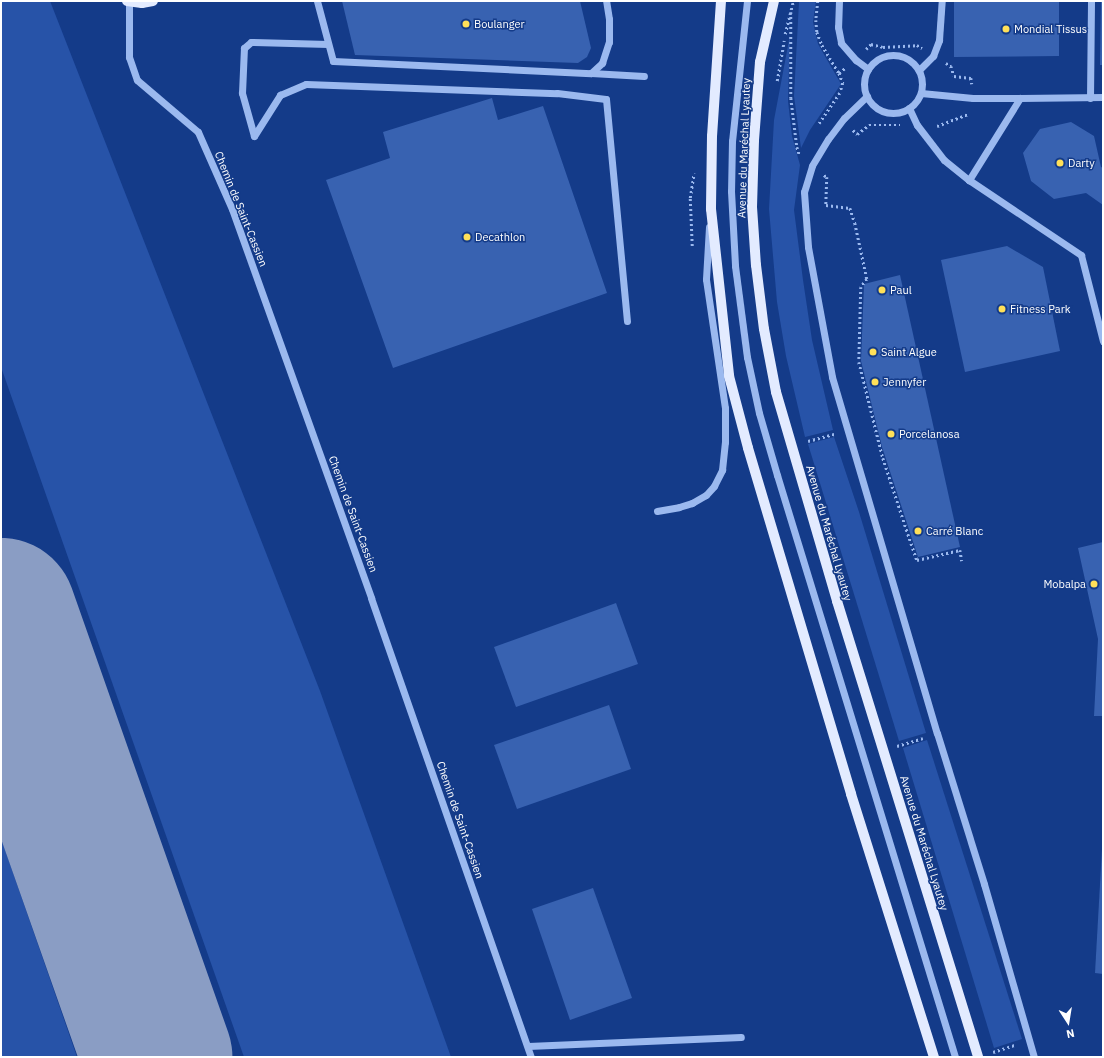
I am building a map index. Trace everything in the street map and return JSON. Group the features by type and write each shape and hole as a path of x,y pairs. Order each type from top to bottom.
{"main road":[{"path":"128,2 142,3 153,1"},
{"path":"721,1 712,136 711,209 721,318 729,376 746,441 853,802 934,1057"},
{"name":"Avenue du Maréchal Lyautey","path":"774,1 760,62 754,140 752,207 756,265 764,329 776,392 837,601 978,1057"}],"street":[{"path":"317,1 333,61 644,76"},
{"path":"591,73 602,64 609,42 609,19 606,1"},
{"path":"747,1 732,141 731,191 735,266 747,357 759,413 777,475 955,1057"},
{"path":"839,1 838,27 841,43 856,60 868,69"},
{"path":"919,70 933,56 938,40 942,1"},
{"path":"1090,98 1091,1"},
{"name":"Chemin de Saint-Cassien","path":"128,2 129,57 137,80 198,132 232,209 374,605 531,1057"},
{"path":"328,44 251,42 244,48 242,93 254,136 280,95 306,84 557,93 606,99 627,321"},
{"path":"887,55 899,56 911,61 919,70 922,81 921,93 909,108 900,112 886,112 873,105 867,96 864,88 865,78 868,69 876,60 887,55"},
{"path":"921,93 973,98 1103,97"},
{"path":"867,96 844,118 828,139 812,166 804,192 808,247 832,377 1034,1057"},
{"path":"969,180 1020,98"},
{"path":"909,108 918,125 944,160 969,180 1082,255 1103,341"},
{"path":"657,511 692,503 706,494 714,486 722,470 726,426 725,408 706,279 711,209"},
{"path":"528,1046 741,1037"}],"path":[{"path":"776,87 793,1"},
{"path":"818,1 816,20 817,32 822,45 839,73 843,83 840,93 818,125"},
{"path":"791,8 791,98 797,148 801,161 803,155"},
{"path":"871,44 883,47 917,45 951,66"},
{"path":"830,106 844,118 857,134 869,125 936,126"},
{"path":"812,166 826,177 826,205 850,208 852,213 867,278 861,287 859,362 883,458 917,560 960,550 962,561"},
{"path":"807,441 824,436"},
{"path":"900,745 915,740"},
{"path":"994,1052 1013,1046"}],"shaded area":[{"path":"1,1 50,1 320,691 451,1057 244,1057 1,367"},
{"path":"816,1 813,22 818,44 841,84 810,130 801,148 794,96 799,2"},
{"path":"790,35 788,101 792,136 800,165 794,210 812,340 833,430 805,437 786,356 777,302 769,209 774,120"},
{"path":"834,437 859,512 926,733 899,741 808,444"},
{"path":"927,740 1022,1039 994,1048 903,748"},
{"path":"1,838 77,1057 1,1057"}],"building":[{"name":"Boulanger","path":"342,1 580,1 591,48 587,57 578,63 355,55"},
{"name":"Mondial Tissus","path":"954,1 1059,1 1059,56 954,57"},
{"path":"1101,1 1103,1 1103,65 1100,65"},
{"name":"Decathlon","path":"492,98 498,120 543,106 607,293 393,368 326,180 390,158 383,132"},
{"path":"1071,122 1094,136 1101,167 1103,168 1103,205 1086,193 1054,199 1031,181 1023,153 1040,129"},
{"name":"Fitness Park","path":"1007,246 1043,267 1060,351 965,372 941,260"},
{"path":"900,275 960,547 918,557 882,447 861,361 864,284"},
{"path":"1103,542 1103,716 1094,716 1098,639 1078,548"},
{"path":"616,603 638,664 516,707 494,647"},
{"path":"609,705 631,769 517,809 494,745"},
{"path":"1103,849 1103,974 1095,973"},
{"path":"593,888 632,998 570,1020 532,909"}],"runway":[{"path":"1,613 157,1057"}],"place":[{"name":"Boulanger","path":"466,24"},
{"name":"Mondial Tissus","path":"1006,29"},
{"name":"Darty","path":"1060,163"},
{"name":"Decathlon","path":"467,237"},
{"name":"Paul","path":"882,290"},
{"name":"Fitness Park","path":"1002,309"},
{"name":"Saint Algue","path":"873,352"},
{"name":"Jennyfer","path":"875,382"},
{"name":"Porcelanosa","path":"891,434"},
{"name":"Carré Blanc","path":"918,531"},
{"name":"Mobalpa","path":"1094,584"}]}
